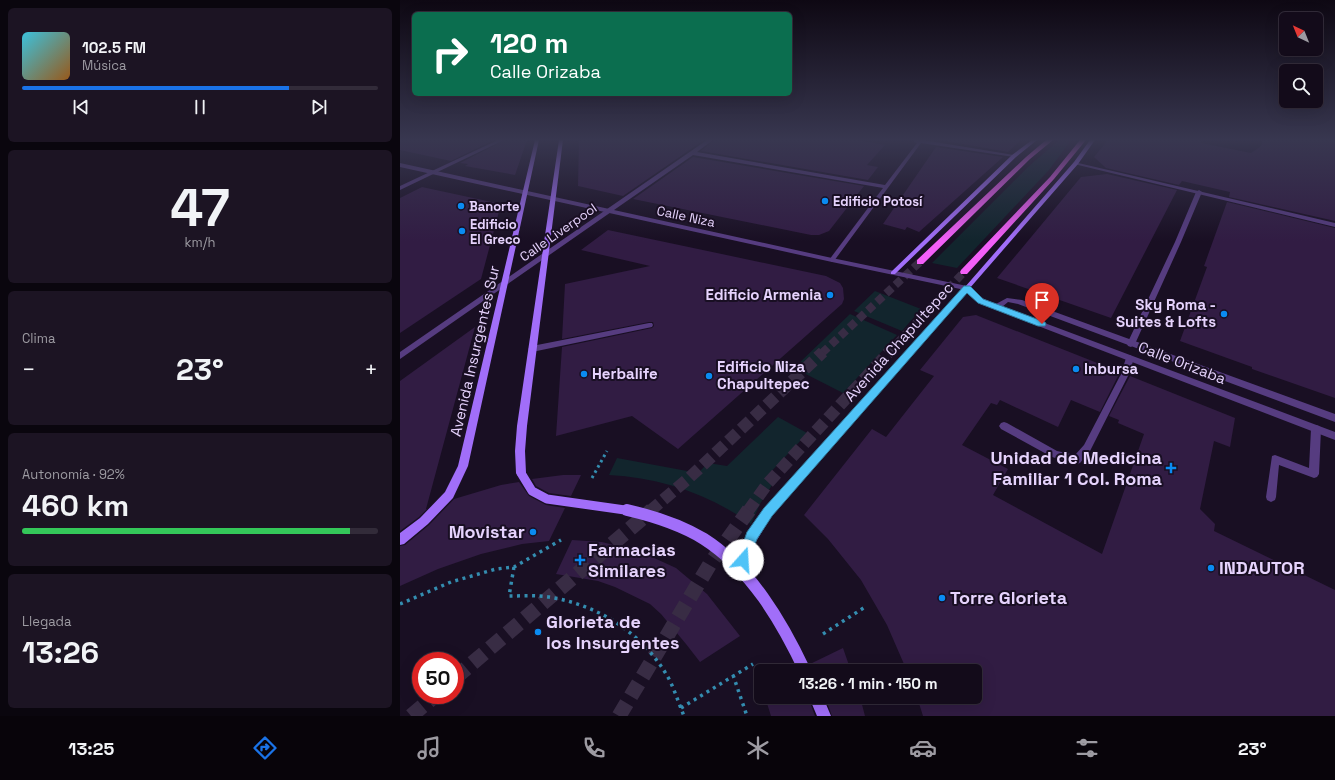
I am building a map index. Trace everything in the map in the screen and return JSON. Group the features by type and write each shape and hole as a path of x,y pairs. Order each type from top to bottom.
{"main road":[{"name":"Avenida Insurgentes Sur","path":"400,540 424,521 449,495 463,466 529,173"},
{"path":"556,173 520,451 521,473 533,493 556,502 619,508 646,514 680,527 712,545 740,570 764,600 796,651 802,664"},
{"path":"893,273 996,173"},
{"path":"920,262 1012,173"},
{"name":"Avenida Chapultepec","path":"964,272 1056,173"},
{"name":"Avenida Chapultepec","path":"740,570 752,536 768,512 1067,173"},
{"path":"819,704 824,716"}],"street":[{"path":"400,188 432,173"},
{"name":"Calle Niza","path":"441,173 832,260 967,288"},
{"name":"Calle Liverpool","path":"400,356 663,173"},
{"path":"809,173 886,187"},
{"path":"832,260 895,173"},
{"path":"1120,173 1335,225"},
{"path":"1131,344 1178,242 1199,192"},
{"name":"Calle Orizaba","path":"967,288 980,301 1335,436"},
{"name":"Calle Orizaba","path":"997,307 1007,300 1019,302 1335,418"},
{"path":"532,349 649,325"},
{"path":"1004,426 1055,454 1077,460 1087,448 1124,374 1130,358"},
{"path":"1271,497 1275,459 1314,474 1316,429"}],"path":[{"path":"592,478 607,450"},
{"path":"400,604 451,582 496,570 514,567 561,540"},
{"path":"514,567 509,596 548,597 584,605 621,624 647,647 668,679 684,716"},
{"path":"823,634 865,607"},
{"path":"681,708 753,664"},
{"path":"733,675 747,716"}],"shaded area":[{"path":"1022,173 1046,173 957,268 932,263"},
{"path":"875,291 921,309 902,331 854,311"},
{"path":"850,314 897,335 843,393 794,368"},
{"path":"778,417 816,438 812,443 803,438 766,477 774,482 760,504 751,524 718,504 684,489 647,480 609,475 617,458 698,473 708,463 727,466"}],"building":[{"path":"578,173 656,173 623,196 578,186"},
{"path":"670,173 790,173 864,186 829,231 819,235 811,235 633,199"},
{"path":"830,173 873,173 868,180"},
{"path":"918,173 985,173 919,232 907,227 905,230 883,224"},
{"path":"1129,173 1335,173 1335,221 1229,197 1230,192 1182,181 1179,185"},
{"path":"1107,174 1177,190 1111,318 997,278 1081,177"},
{"path":"422,187 501,204 481,279 400,333 400,198"},
{"path":"1227,202 1335,228 1335,398 1252,369 1252,367 1180,341 1207,267 1204,266"},
{"path":"608,230 826,276 840,283 843,288 844,299 842,304 678,449 632,416 556,436 562,347 652,328 654,326 653,322 649,322 562,339 565,284 650,266 581,250"},
{"path":"976,315 1120,372 1100,412 1071,400 1058,427 1000,400 997,405 991,403 962,445 1008,469 993,495 1102,554 1144,434 1118,423 1119,420 1109,416 1130,376 1235,418 1230,447 1214,441 1200,509 1215,524 1214,531 1335,590 1335,716 923,716 919,704 982,704 982,664 904,664 887,625 861,580 828,539 804,515 872,429 886,437 934,376 920,370 963,317"},
{"path":"475,327 427,509 400,531 400,381"},
{"path":"563,475 581,475 571,496 549,493 536,486 532,479"},
{"path":"519,482 529,496 546,505 565,508 549,541 522,544 481,554 438,569 400,586 400,546 405,545 429,525 454,499 501,485"},
{"path":"572,540 602,542 641,552 676,568 707,594 740,636 700,662 661,614 650,604 615,587 598,581 556,574"},
{"path":"843,648 849,664 810,664"},
{"path":"767,704 811,704 815,716 771,716"},
{"path":"828,704 862,704 865,716 832,716"}],"tunnel":[{"path":"822,353 920,262"},
{"path":"888,353 964,272"},
{"path":"650,511 690,477 823,352"},
{"path":"748,511 768,483 889,352"},
{"path":"464,670 652,510"},
{"path":"619,716 710,564 749,510"},
{"path":"411,716 425,704"}],"place":[{"name":"Edificio Potosí","path":"825,201"},
{"name":"Banorte","path":"461,206"},
{"name":"Edificio El Greco","path":"462,231"},
{"name":"Edificio Armenia","path":"830,295"},
{"name":"Sky Roma - Suites & Lofts","path":"1224,314"},
{"name":"Inbursa","path":"1076,369"},
{"name":"Herbalife","path":"584,374"},
{"name":"Edificio Niza Chapultepec","path":"709,376"},
{"name":"Unidad de Medicina Familiar 1 Col. Roma","path":"1171,468"},
{"name":"Movistar","path":"533,532"},
{"name":"Farmacias Similares","path":"580,560"},
{"name":"INDAUTOR","path":"1211,568"},
{"name":"Torre Glorieta","path":"942,598"},
{"name":"Glorieta de los Insurgentes","path":"538,632"}],"route":[{"path":"743,560 752,536 768,512 967,288 980,301 1042,324"}]}
